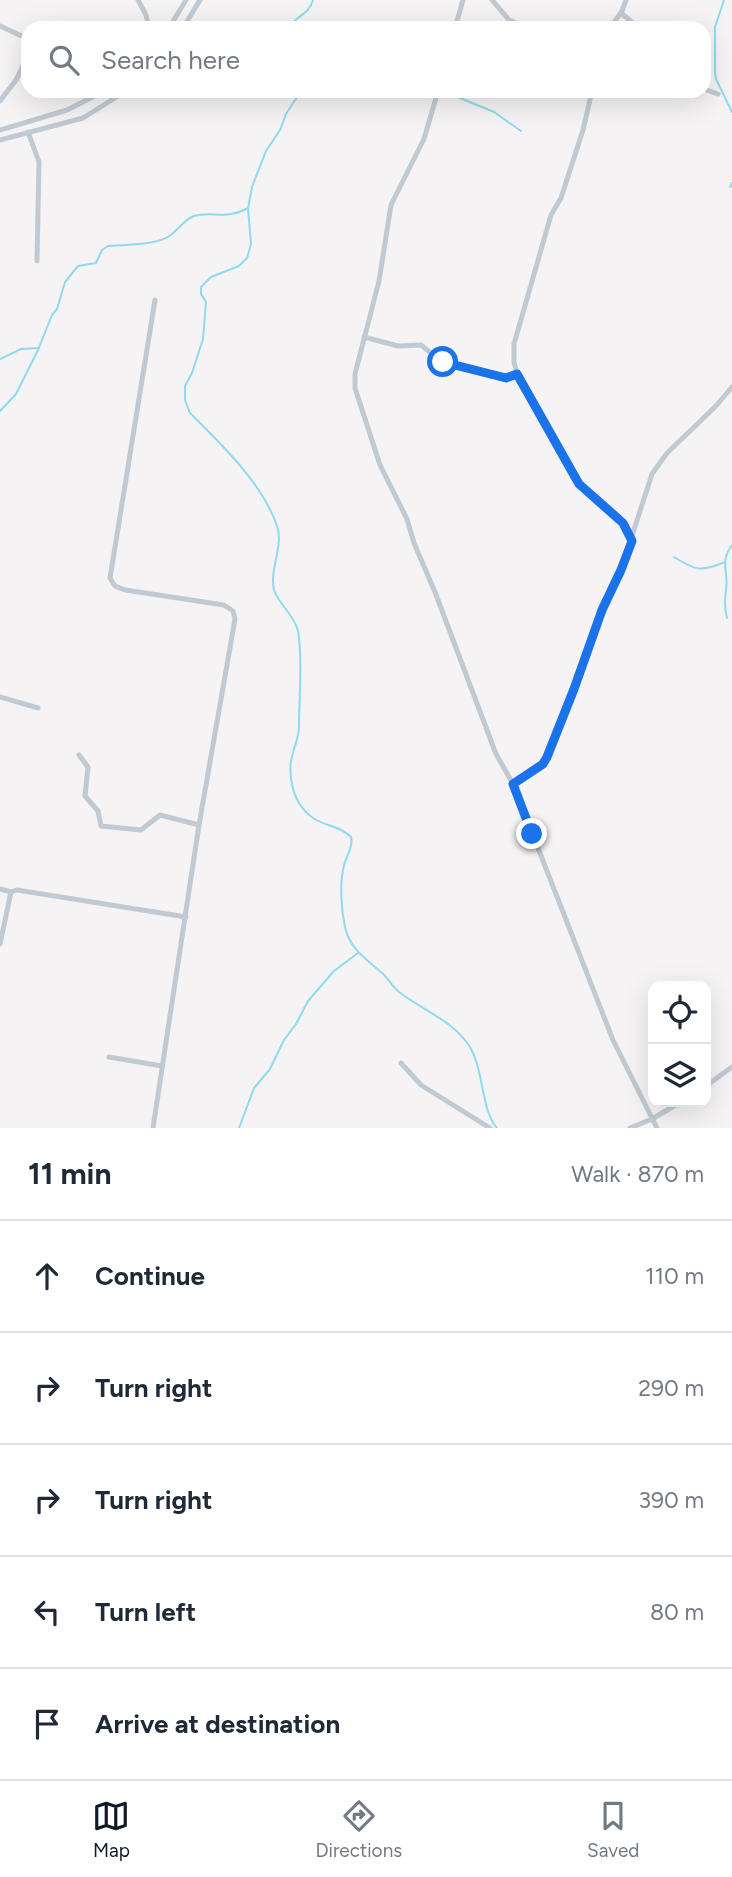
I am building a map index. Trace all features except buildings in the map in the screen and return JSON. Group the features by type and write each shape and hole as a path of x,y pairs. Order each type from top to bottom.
{"street":[{"path":"138,0 147,21"},
{"path":"173,21 186,0"},
{"path":"187,21 200,0"},
{"path":"492,0 512,21"},
{"path":"615,21 626,0"},
{"path":"457,21 461,1"},
{"path":"621,13 631,21"},
{"path":"0,26 21,36"},
{"path":"0,101 21,70"},
{"path":"711,92 718,94"},
{"path":"0,130 67,110 90,98"},
{"path":"0,141 83,118 115,98"},
{"path":"436,98 424,139 391,205 379,281 354,384 374,449 407,519 496,754 513,784 614,1040 657,1128"},
{"path":"590,98 561,198 551,215 514,344 514,362 517,374 579,484 623,523 632,541"},
{"path":"28,132 39,162 37,261"},
{"path":"153,1128 234,614 230,607 225,605 119,588 112,583 109,573 155,300"},
{"path":"364,337 398,346 421,345 441,361 489,374 506,378 517,374"},
{"path":"513,784 543,764 547,757 602,610 632,541 648,483 657,466 732,387"},
{"path":"0,697 38,708"},
{"path":"79,755 88,767 85,796 98,811 101,827 141,830 160,815 199,825"},
{"path":"0,889 186,917"},
{"path":"0,944 11,892"},
{"path":"109,1058 162,1066"},
{"path":"401,1063 421,1085 490,1128"},
{"path":"711,1082 732,1067"},
{"path":"630,1128 672,1107"}],"waterway":[{"path":"295,21 313,0"},
{"path":"724,0 715,27 715,72 732,112"},
{"path":"296,98 266,151 252,187 248,208 251,244 247,258 239,266 211,277 201,287 201,294 206,302 203,339 185,386 185,400 190,413 227,451 262,495 277,526 279,542 273,574 274,590 296,625 300,653 299,730 290,768 291,781 294,793 305,811 351,837 341,886 342,912 347,935 359,953 383,974 396,990 447,1023 470,1047 478,1067 488,1111 497,1128"},
{"path":"460,98 494,112 521,131"},
{"path":"730,187 732,183"},
{"path":"0,411 16,394 57,309 65,282 78,266 96,263 102,250 108,246 162,240 194,216 226,215 248,208"},
{"path":"0,359 21,349 39,348"},
{"path":"727,618 725,562 732,545"},
{"path":"674,557 699,568 725,562"},
{"path":"239,1128 254,1088 270,1069 308,1001 334,971 358,953"}],"route":[{"path":"443,362 506,378 517,374 579,484 623,523 632,541 602,610 547,757 543,764 513,784 532,834"}]}
